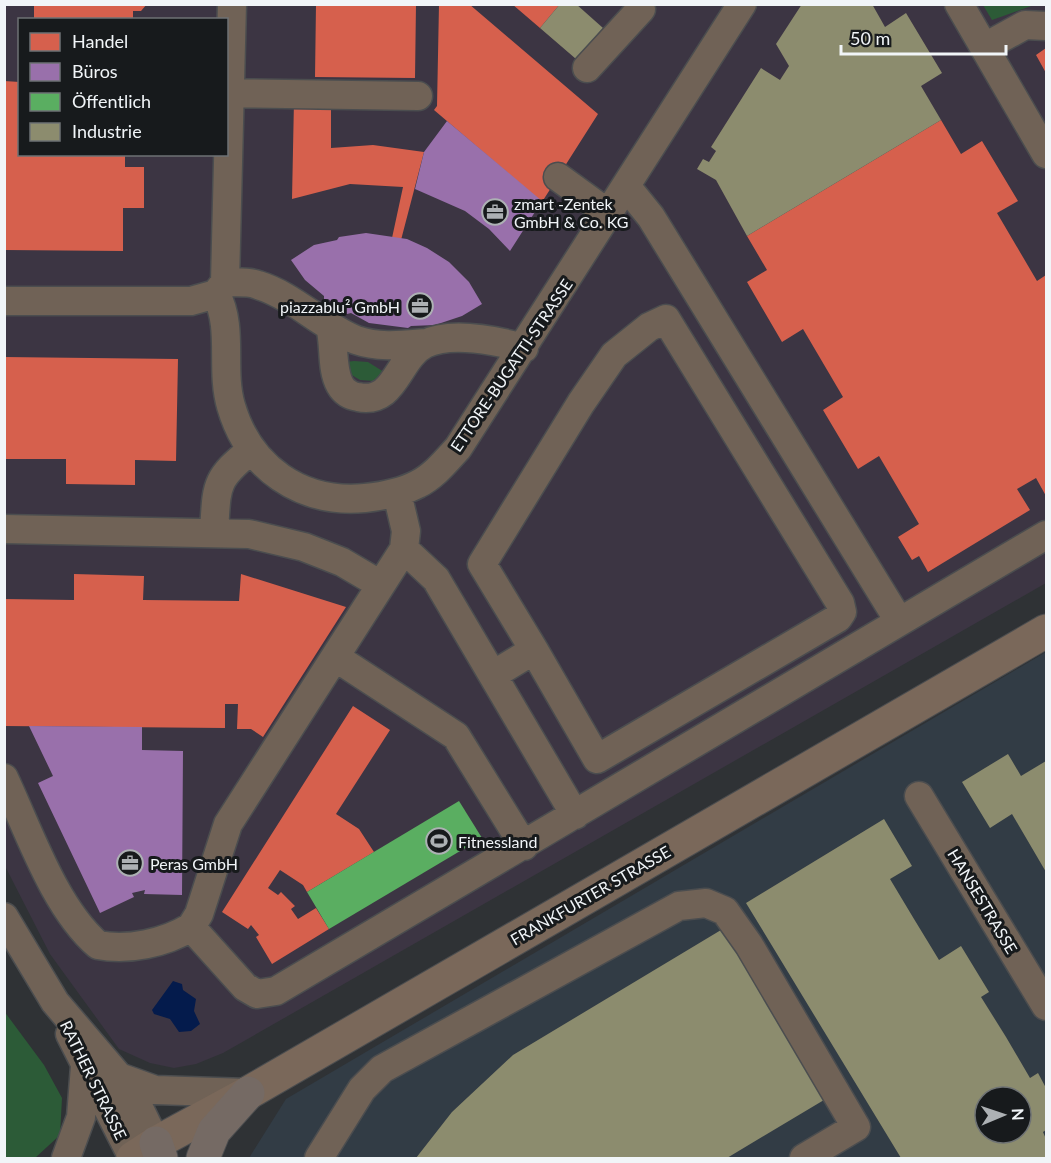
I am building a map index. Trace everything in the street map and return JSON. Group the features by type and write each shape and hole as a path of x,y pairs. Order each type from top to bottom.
{"highway":[{"path":"203,1158 214,1131 248,1093"}],"main road":[{"name":"FRANKFURTER STRASSE","path":"146,1155 248,1093 1047,631"}],"street":[{"name":"ETTORE-BUGATTI-STRASSE","path":"228,136 232,4"},
{"name":"ETTORE-BUGATTI-STRASSE","path":"227,156 221,288 225,312 226,382 231,406 251,450 277,474 298,488 323,498 352,499 397,493 433,474 458,448 742,4"},
{"path":"959,4 1047,154"},
{"path":"587,69 641,9"},
{"path":"985,47 1025,25 1047,26"},
{"path":"230,93 418,96"},
{"path":"558,177 609,214"},
{"path":"626,186 651,217 899,621"},
{"path":"4,301 191,301 221,288 256,284 286,297 330,326 357,340 386,346 486,338 524,348"},
{"path":"666,319 840,603 842,612 838,618 597,759 534,650 482,564 581,402 614,355 649,327 666,319"},
{"path":"330,326 335,342 335,373 340,385 346,392 363,398 375,398 385,393 409,356 426,343"},
{"path":"214,532 221,479 227,469 251,450"},
{"path":"4,778 50,876 77,924 98,945 128,946 176,937 191,927 202,906 228,824 404,549 406,531 397,493"},
{"path":"4,529 249,534 304,547 342,562 381,585"},
{"path":"191,927 245,987 256,994 276,991 524,846 899,621 1047,536"},
{"path":"404,549 436,579 575,815"},
{"path":"493,675 534,650"},
{"path":"335,657 456,736 524,846"},
{"name":"HANSESTRASSE","path":"919,796 1047,1006"},
{"path":"319,1158 362,1089 382,1069 679,906 706,903 725,911 749,945 856,1127 804,1158"},
{"name":"RATHER STRASSE","path":"4,917 55,1002 85,1066 146,1155"},
{"name":"RATHER STRASSE","path":"55,1002 119,1077 141,1112 146,1155"},
{"path":"66,1158 81,1117 85,1066"},
{"path":"119,1077 155,1090 248,1093"}],"shaded area":[{"path":"5,5 1046,5 1046,583 223,1053 196,1064 174,1068 150,1063 119,1049 50,954 5,866"},
{"path":"1046,652 1046,1158 249,1158 286,1099"}],"green space":[{"path":"983,5 1034,5 992,20"},
{"path":"346,362 368,362 384,372 374,381 360,380 350,374"},
{"path":"4,1011 44,1065 62,1098 60,1135 35,1158 5,1158"}],"water":[{"path":"173,981 182,984 183,990 196,999 194,1011 200,1024 191,1031 179,1032 170,1019 154,1014 152,1010"}],"building: Handel":[{"path":"34,4 147,4 141,11 133,11 133,18 34,18"},
{"path":"316,4 416,4 415,78 315,77"},
{"path":"439,4 469,4 598,114 542,202 434,110 437,106"},
{"path":"512,4 560,4 540,28"},
{"path":"1046,48 1046,73 1036,55"},
{"path":"4,81 18,82 18,156 125,156 125,167 144,167 144,208 123,208 123,251 4,250"},
{"path":"294,100 331,101 331,148 373,145 424,152 401,240 392,238 403,187 350,184 292,199"},
{"path":"941,120 961,154 982,141 1018,201 997,213 1037,281 1046,275 1046,496 1036,478 1017,489 1030,510 928,572 919,556 912,560 898,537 919,524 879,456 858,469 823,410 843,397 803,329 782,342 747,282 767,270 747,236"},
{"path":"4,357 178,359 176,461 135,460 135,485 66,484 66,459 4,459"},
{"path":"74,574 144,576 143,600 239,601 241,574 346,607 263,737 251,729 237,729 238,704 225,704 225,728 4,726 4,599 74,600"},
{"path":"353,706 390,730 336,814 359,829 374,852 307,892 303,885 280,870 268,888 278,895 281,892 295,906 291,909 298,919 316,908 329,929 272,964 256,937 259,935 251,925 248,929 222,912"}],"building: Büros":[{"path":"447,121 542,201 510,251 489,229 465,211 415,189 424,152"},
{"path":"366,233 407,239 427,248 449,262 469,282 482,304 462,316 435,325 408,328 369,323 351,313 347,314 328,299 324,300 324,296 305,280 291,260 314,245 337,240 339,237"},
{"path":"29,726 142,727 142,750 183,751 182,895 144,894 145,890 132,893 134,897 100,913 38,783 53,776"}],"building: Öffentlich":[{"path":"459,801 482,838 329,929 307,892"}],"building: Industrie":[{"path":"560,4 576,4 603,28 576,59 540,28"},
{"path":"802,4 872,4 885,27 906,13 942,73 921,86 941,120 747,236 716,180 697,169 703,159 709,162 716,151 711,147 761,68 780,80 789,66 776,44"},
{"path":"1008,754 1021,776 1046,761 1046,872 1012,814 990,828 962,782"},
{"path":"884,819 912,866 890,879 914,919 939,960 961,946 989,992 981,997 1030,1078 1038,1073 1046,1088 1046,1130 1043,1132 1046,1139 1046,1158 901,1158 746,903"},
{"path":"726,927 829,1097 727,1158 416,1158 452,1112 513,1055"}],"place":[{"name":"zmart -Zentek GmbH & Co. KG","path":"495,212"},
{"name":"piazzablu² GmbH","path":"420,306"},
{"name":"Fitnessland","path":"439,841"},
{"name":"Peras GmbH","path":"130,863"}]}
